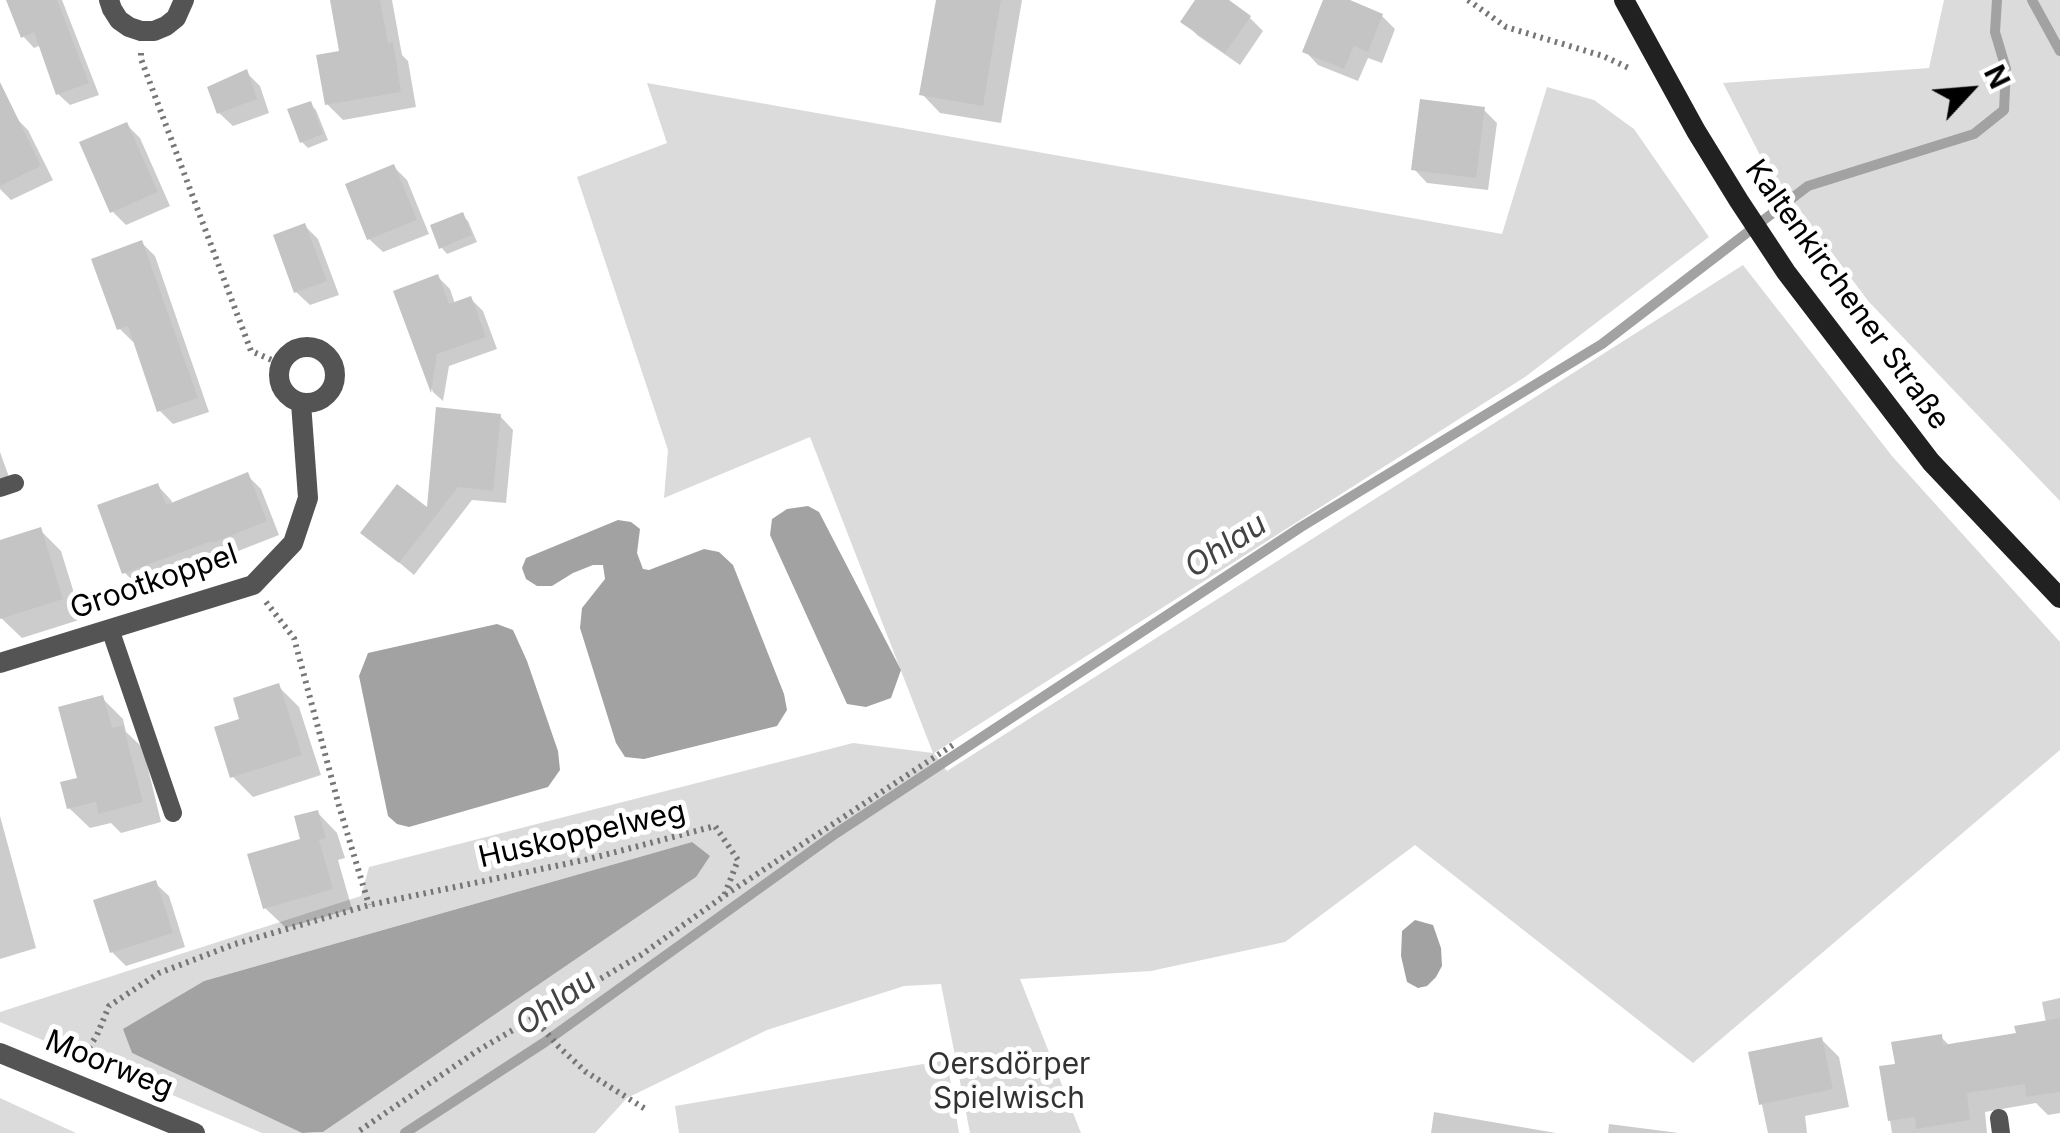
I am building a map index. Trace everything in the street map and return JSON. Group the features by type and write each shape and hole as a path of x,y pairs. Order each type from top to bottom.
{"main road":[{"name":"Kaltenkirchener Straße","path":"1624,0 1738,202 1786,272 1931,462 2060,598"}],"street":[{"path":"109,0 119,20 141,32 166,26 176,18 184,0"},
{"path":"281,364 301,347 319,349 332,360 336,378 328,394 311,404 301,403"},
{"name":"Grootkoppel","path":"0,663 253,585 292,543 308,498 301,403 284,392 279,374 281,364"},
{"name":"Moorweg","path":"0,1053 194,1133"}],"lane":[{"path":"110,629 172,813"}],"path":[{"path":"1468,0 1506,28 1603,56 1634,70"},
{"path":"141,32 142,59 251,351 281,364"},
{"path":"253,585 294,638 369,906"},
{"path":"356,1133 476,1051 641,956 724,896 954,745"},
{"name":"Huskoppelweg","path":"72,1082 109,1006 159,973 235,944 369,906 589,860 715,826 738,860 724,896"},
{"path":"533,1017 586,1072 647,1110"}],"green space":[{"path":"1944,0 2060,0 2060,501 1869,302 1763,161 1723,83 1929,68"},
{"name":"Oersdörper Spielwisch","path":"647,83 1502,234 1547,87 1594,100 1634,129 1709,237 1525,377 934,753 947,771 1743,265 1892,456 2060,642 2060,750 1693,1063 1415,845 1285,942 1151,971 1020,979 1081,1133 970,1133 941,984 904,986 767,1030 627,1098 595,1133 310,1133 323,1132 696,877 692,842 204,981 124,1029 132,1053 302,1133 262,1133 0,1022 0,1012 361,896 369,867 853,743 933,753 810,437 664,498 668,450 577,177 667,143"},
{"path":"947,1060 959,1133 679,1133 675,1106"},
{"path":"0,1098 76,1133 0,1133"}],"shaded area":[{"path":"808,506 819,512 901,670 891,698 866,707 847,704 770,535 772,519 787,509"},
{"path":"618,520 631,522 640,529 637,553 643,569 704,549 719,552 733,565 784,694 787,710 777,726 644,759 625,757 616,743 580,628 582,608 605,579 603,565 573,573 552,586 537,586 526,579 522,568 526,558"},
{"path":"497,624 513,630 527,661 558,751 560,770 548,787 409,827 397,824 388,816 359,676 368,653"},
{"path":"692,842 710,856 696,877 323,1132 302,1133 132,1053 123,1029 204,981"},
{"path":"1415,920 1433,925 1442,966 1427,986 1418,988 1407,982 1401,956 1402,931"}],"building":[{"path":"6,0 57,0 89,83 56,95 34,32 21,38"},
{"path":"330,0 380,0 388,43 393,42 401,92 325,105 316,55 339,51"},
{"path":"936,0 1001,0 983,106 919,95"},
{"path":"1195,0 1229,0 1251,16 1225,53 1180,22"},
{"path":"1323,0 1350,0 1383,14 1368,52 1354,46 1344,69 1302,52"},
{"path":"247,69 257,99 217,114 207,87"},
{"path":"0,82 41,166 0,186"},
{"path":"1420,99 1485,107 1476,178 1411,170"},
{"path":"311,101 323,134 300,143 287,109"},
{"path":"127,122 158,192 110,213 79,142"},
{"path":"394,164 417,220 367,240 345,184"},
{"path":"463,212 472,235 439,249 430,225"},
{"path":"305,223 327,281 294,293 273,235"},
{"path":"142,240 198,398 157,412 128,326 117,330 91,259"},
{"path":"438,274 449,304 471,296 486,337 437,354 431,393 393,291"},
{"path":"436,407 501,414 493,491 458,487 399,563 360,533 397,484 427,507"},
{"path":"248,472 267,521 122,574 97,505 158,483 166,505"},
{"path":"41,527 63,599 0,619 0,540"},
{"path":"279,683 302,755 230,778 214,727 239,719 233,698"},
{"path":"103,695 112,728 123,725 143,802 98,814 96,802 67,809 60,782 77,778 58,707"},
{"path":"318,810 326,838 319,840 333,889 263,909 247,854 300,839 294,816"},
{"path":"156,880 173,933 110,953 93,900"},
{"path":"2060,1018 2060,1092 2026,1097 2025,1084 1967,1093 1970,1120 1916,1129 1915,1117 1888,1121 1879,1066 1895,1064 1891,1042 1942,1034 1943,1045 2016,1033 2014,1026"},
{"path":"1822,1037 1833,1089 1759,1105 1748,1052"}],"waterway":[{"name":"Ohlau","path":"405,1133 545,1042 835,834 1301,527 1602,344 1808,186 1974,134 2004,110 2006,69 1995,32 1997,0"},
{"path":"2032,0 2060,51"}]}
